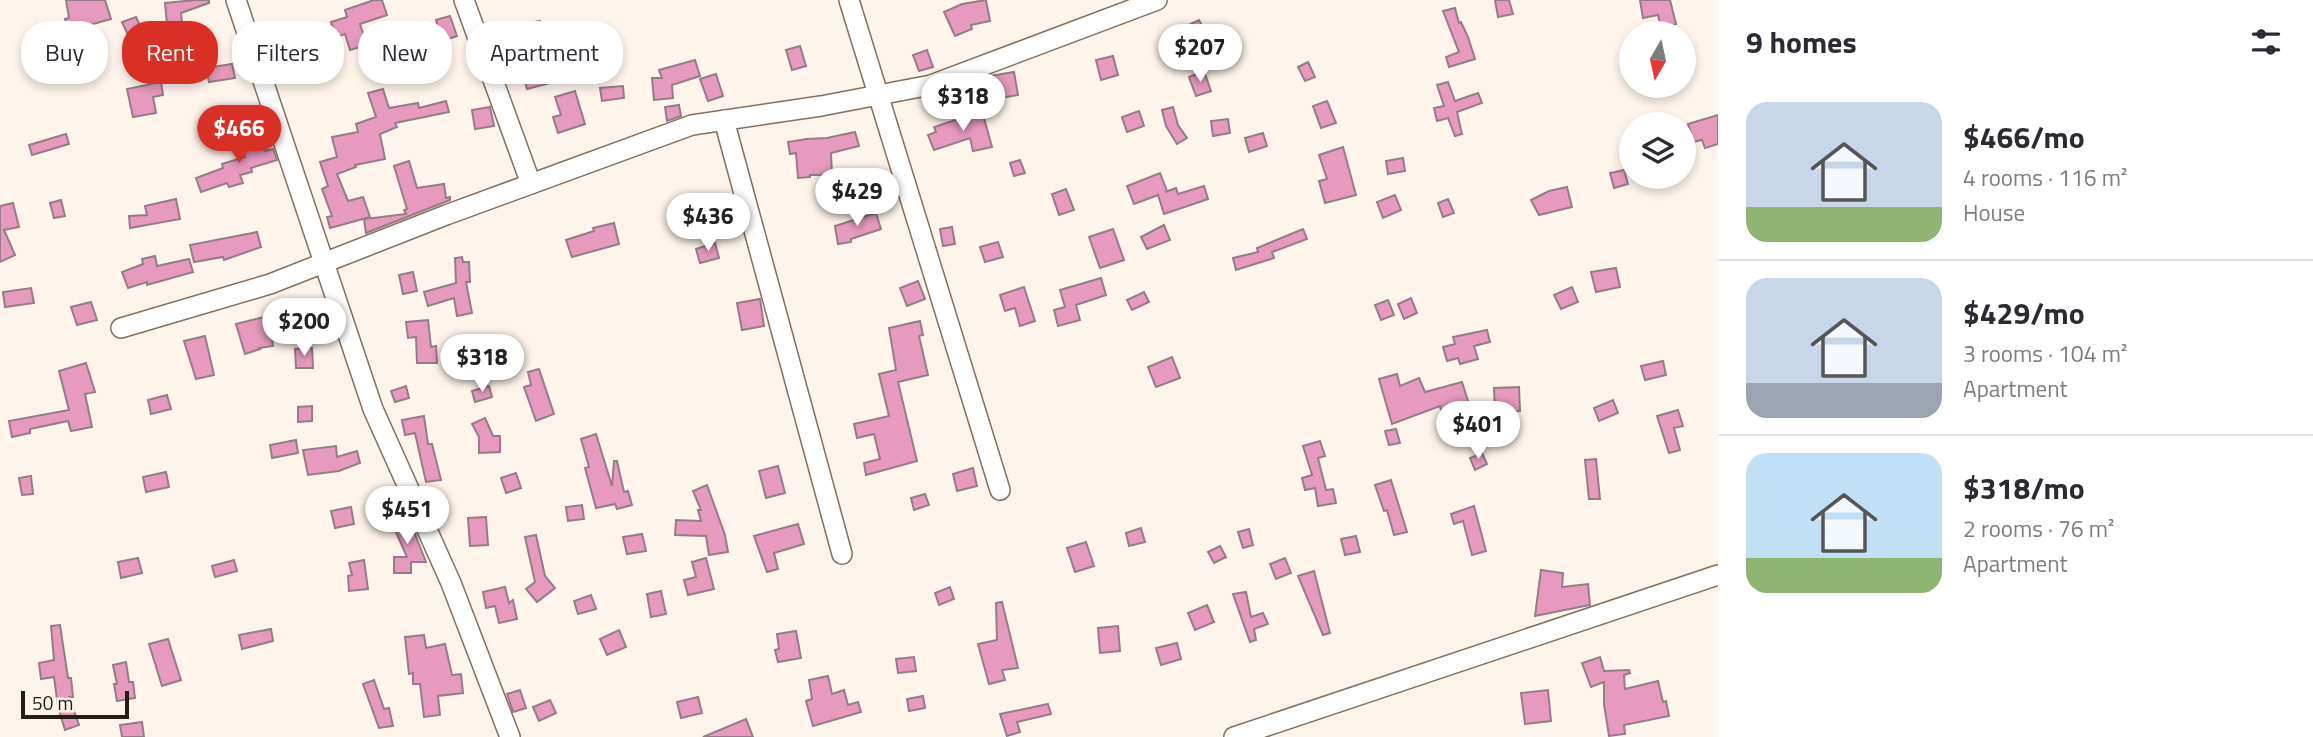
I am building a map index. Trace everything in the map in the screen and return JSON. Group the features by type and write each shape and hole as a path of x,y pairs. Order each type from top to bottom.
{"street":[{"path":"236,0 373,409 451,583 510,737"},
{"path":"464,0 531,184"},
{"path":"849,0 1000,490"},
{"path":"121,328 270,284 692,125 931,85 1157,0"},
{"path":"724,120 842,554"},
{"path":"1234,737 1718,575"}],"building":[{"path":"66,0 105,0 111,19 66,21 69,18"},
{"path":"209,0 209,3 181,13 182,21 167,21 165,3"},
{"path":"382,0 387,15 369,21 358,21 358,48 350,50 344,34 344,21 334,21 347,17 345,10"},
{"path":"986,0 990,21 971,25 972,29 955,36 944,12 962,4"},
{"path":"1495,0 1509,0 1513,14 1498,17"},
{"path":"1640,0 1670,0 1675,21 1659,21 1658,15 1643,18"},
{"path":"1455,8 1475,59 1449,67 1446,57 1459,52 1443,11"},
{"path":"450,16 452,21 436,21"},
{"path":"1199,20 1206,33 1187,43 1180,29"},
{"path":"452,22 457,36 452,38"},
{"path":"800,46 806,66 792,70 786,50"},
{"path":"927,50 933,67 919,71 913,55"},
{"path":"1113,56 1118,75 1101,80 1096,60"},
{"path":"695,60 700,76 672,85 673,98 654,100 652,78 662,78 659,70"},
{"path":"1308,62 1315,77 1305,81 1298,67"},
{"path":"232,64 232,78 218,81 218,66"},
{"path":"1204,71 1211,91 1196,96 1189,77"},
{"path":"1014,72 1018,95 995,99 990,76"},
{"path":"716,74 723,96 708,101 700,79"},
{"path":"1448,82 1455,101 1478,93 1482,103 1457,112 1462,134 1455,136 1448,118 1437,121 1434,108 1444,106 1437,85"},
{"path":"161,84 163,95 153,97 156,113 133,117 127,89"},
{"path":"526,84 546,84 527,89"},
{"path":"623,86 624,98 602,101 600,88"},
{"path":"383,89 389,108 418,103 419,108 446,101 449,112 395,123 397,127 380,134 385,159 355,165 356,167 337,174 348,201 363,197 370,217 330,228 327,217 332,216 322,189 328,186 320,162 337,157 332,137 358,132 356,124 376,117 368,93"},
{"path":"575,91 585,124 558,133 553,117 561,115 555,97"},
{"path":"1327,101 1336,123 1321,128 1313,106"},
{"path":"679,105 681,116 667,121 665,107"},
{"path":"490,107 494,126 475,129 472,110"},
{"path":"1173,107 1178,125 1187,138 1177,144 1166,126 1162,110"},
{"path":"982,111 992,147 973,151 970,138 934,150 928,135 936,132 934,127"},
{"path":"1139,111 1144,126 1127,132 1122,117"},
{"path":"1718,115 1718,144 1705,148 1702,140 1696,141 1696,122"},
{"path":"1228,119 1230,133 1213,136 1211,121"},
{"path":"855,132 859,146 831,153 832,175 798,178 796,153 790,154 788,142"},
{"path":"1263,133 1267,146 1249,152 1245,138"},
{"path":"66,134 69,144 32,155 29,145"},
{"path":"260,135 265,151 273,149 277,160 251,168 252,172 240,175 243,183 229,187 227,183 201,192 196,178 223,168 222,164 245,157 240,140"},
{"path":"1343,147 1356,195 1325,203 1319,181 1327,179 1319,155"},
{"path":"1403,158 1405,171 1388,174 1386,161"},
{"path":"1020,160 1025,173 1014,176 1010,163"},
{"path":"409,161 417,188 444,184 446,198 450,197 450,200 366,233 364,219 406,214 404,210 407,209 394,166"},
{"path":"1619,171 1619,187 1614,188 1610,173"},
{"path":"1160,173 1167,191 1165,192 1176,188 1178,194 1204,186 1208,199 1164,214 1158,195 1134,204 1127,186"},
{"path":"1567,187 1572,207 1539,215 1531,200 1549,191"},
{"path":"1066,189 1074,210 1059,215 1052,194"},
{"path":"1395,195 1401,210 1383,218 1377,202"},
{"path":"176,199 180,219 130,228 129,216 147,215 145,206"},
{"path":"1448,199 1454,213 1443,217 1438,203"},
{"path":"61,200 65,216 54,218 50,203"},
{"path":"13,203 19,227 4,230 15,255 0,262 0,206"},
{"path":"876,213 881,229 851,239 851,242 838,244 835,226"},
{"path":"614,223 619,244 572,257 566,240 594,231 593,228"},
{"path":"1164,225 1170,240 1147,249 1141,237"},
{"path":"952,227 955,244 943,246 940,229"},
{"path":"1113,229 1124,260 1100,268 1089,237"},
{"path":"1303,229 1307,239 1272,252 1274,258 1236,270 1233,258 1258,252 1257,248"},
{"path":"257,232 261,247 224,260 223,257 194,262 190,245"},
{"path":"998,242 1003,257 985,262 980,247"},
{"path":"715,243 719,258 700,263 696,249"},
{"path":"155,256 157,266 189,259 193,272 128,288 122,272 143,264 142,259"},
{"path":"462,257 463,262 469,262 470,282 466,282 472,313 457,316 454,298 428,306 424,292 456,283 455,258"},
{"path":"1616,268 1620,287 1596,292 1591,272"},
{"path":"413,272 417,291 403,294 399,275"},
{"path":"1101,278 1106,295 1076,305 1080,320 1058,326 1054,310 1065,307 1060,290"},
{"path":"918,281 925,299 907,306 900,288"},
{"path":"1024,287 1035,321 1020,326 1015,308 1005,311 1000,295"},
{"path":"1572,287 1578,302 1561,309 1554,295"},
{"path":"31,288 34,303 5,307 3,292"},
{"path":"1144,292 1149,302 1132,310 1127,300"},
{"path":"1411,298 1417,313 1404,319 1398,304"},
{"path":"760,299 764,326 742,330 737,303"},
{"path":"1388,300 1394,315 1381,320 1375,305"},
{"path":"91,302 97,320 77,325 71,307"},
{"path":"268,316 273,346 245,354 236,324"},
{"path":"428,320 431,347 436,346 437,363 417,363 416,337 408,338 406,322"},
{"path":"920,321 923,335 919,336 928,375 898,382 917,461 866,475 864,463 880,459 874,434 857,438 854,424 889,416 879,374 896,370 889,328"},
{"path":"1487,330 1490,342 1474,346 1478,359 1460,364 1458,358 1447,361 1443,347 1455,344 1453,337"},
{"path":"205,336 214,375 196,379 184,341"},
{"path":"312,348 313,368 296,368 295,349"},
{"path":"1172,357 1180,378 1156,387 1148,367"},
{"path":"1663,361 1666,375 1645,380 1641,366"},
{"path":"86,363 95,392 85,394 92,427 71,431 68,421 30,429 30,433 12,437 9,421 69,410 59,371"},
{"path":"539,369 554,414 536,421 524,387 531,385 528,372"},
{"path":"1397,374 1400,386 1419,378 1425,392 1462,382 1469,404 1454,409 1462,438 1449,442 1440,406 1392,424 1379,379"},
{"path":"406,386 409,398 395,402 391,391"},
{"path":"489,386 492,397 475,402 472,391"},
{"path":"1519,387 1520,411 1495,412 1494,388"},
{"path":"167,395 171,409 151,414 148,400"},
{"path":"1613,400 1618,413 1599,421 1594,408"},
{"path":"312,406 312,421 298,422 298,407"},
{"path":"1678,410 1683,426 1674,428 1680,450 1669,453 1657,416"},
{"path":"424,416 428,444 432,444 441,480 426,482 415,433 405,435 402,420"},
{"path":"485,418 493,436 500,436 500,452 479,453 479,437 472,424"},
{"path":"1396,429 1400,443 1389,445 1385,431"},
{"path":"596,434 612,486 614,461 617,461 624,492 628,491 632,505 617,509 615,504 596,508 585,468 589,467 581,439"},
{"path":"296,440 298,453 272,458 270,445"},
{"path":"1320,441 1325,456 1318,458 1326,490 1333,489 1336,503 1318,506 1315,488 1305,490 1302,478 1312,475 1303,446"},
{"path":"336,446 337,457 357,451 360,463 339,471 308,475 303,450"},
{"path":"1482,453 1487,464 1475,470 1470,458"},
{"path":"1596,459 1600,499 1589,499 1585,460"},
{"path":"778,466 785,493 766,498 759,471"},
{"path":"973,468 977,486 957,491 953,474"},
{"path":"166,472 169,487 146,492 143,477"},
{"path":"516,473 521,488 506,493 501,478"},
{"path":"31,476 33,494 22,495 19,478"},
{"path":"1391,480 1407,532 1394,535 1387,510 1384,511 1375,485"},
{"path":"707,485 725,535 728,552 709,555 706,536 675,535 676,520 701,521 698,510 701,510 693,491"},
{"path":"925,494 929,505 914,510 911,498"},
{"path":"582,505 584,519 568,521 566,507"},
{"path":"1474,506 1486,551 1472,555 1463,521 1454,524 1451,514"},
{"path":"351,507 354,524 335,528 331,511"},
{"path":"407,514 426,562 411,562 411,573 394,573 394,557 407,557 391,521"},
{"path":"486,517 488,545 470,546 468,518"},
{"path":"798,524 804,544 774,553 778,569 767,572 754,536"},
{"path":"1141,528 1145,542 1129,546 1126,533"},
{"path":"1249,529 1253,545 1243,548 1238,532"},
{"path":"642,534 646,551 627,554 623,537"},
{"path":"536,535 545,576 555,588 537,602 526,589 535,582 525,537"},
{"path":"1356,536 1360,552 1345,555 1341,539"},
{"path":"1086,542 1094,566 1075,572 1067,548"},
{"path":"1220,546 1226,557 1214,563 1208,552"},
{"path":"138,558 142,573 121,578 118,562"},
{"path":"706,558 714,589 688,595 684,580 696,577 692,562"},
{"path":"1285,558 1291,573 1276,579 1270,564"},
{"path":"234,560 237,571 215,577 212,566"},
{"path":"364,560 368,589 349,591 348,576 352,575 349,563"},
{"path":"1541,570 1563,573 1562,587 1588,584 1590,605 1535,616"},
{"path":"1314,571 1330,633 1323,635 1298,576"},
{"path":"505,587 509,603 513,600 517,619 499,623 495,606 486,608 483,592"},
{"path":"950,587 954,599 939,605 935,593"},
{"path":"661,591 666,614 651,617 647,594"},
{"path":"1246,592 1251,617 1263,613 1268,624 1254,629 1256,640 1250,642 1233,594"},
{"path":"591,595 596,609 578,614 574,601"},
{"path":"1002,602 1018,668 1002,670 1005,680 989,684 978,644 997,640 996,603"},
{"path":"1207,605 1214,622 1195,630 1188,613"},
{"path":"60,625 68,678 71,678 73,697 69,697 79,725 65,730 58,707 54,677 41,679 39,663 54,660 51,626"},
{"path":"1118,626 1120,651 1100,653 1098,628"},
{"path":"271,629 273,641 242,649 239,635"},
{"path":"619,630 626,647 607,655 600,639"},
{"path":"796,631 801,658 778,662 775,650 779,649 777,634"},
{"path":"424,635 426,648 445,644 452,675 461,674 463,693 438,696 440,715 424,717 420,684 413,684 413,673 409,674 405,637"},
{"path":"168,639 181,680 162,686 149,644"},
{"path":"1177,643 1181,659 1161,665 1156,648"},
{"path":"914,657 916,671 898,673 896,659"},
{"path":"1600,657 1604,671 1629,670 1630,673 1624,675 1625,689 1658,681 1669,716 1624,725 1625,734 1609,736 1604,682 1591,687 1582,663"},
{"path":"126,662 135,698 117,701 113,665"},
{"path":"828,676 832,694 844,690 848,705 858,702 861,712 813,726 806,701 812,699 809,680"},
{"path":"374,680 384,709 389,708 393,726 379,728 363,684"},
{"path":"520,690 526,708 513,712 507,694"},
{"path":"1548,690 1551,721 1525,724 1521,693"},
{"path":"923,696 925,708 909,711 907,699"},
{"path":"698,697 702,713 681,718 677,702"},
{"path":"550,700 556,713 539,721 533,707"},
{"path":"1048,704 1051,714 1017,722 1020,732 1007,736 1000,714"},
{"path":"746,719 753,737 703,737"},
{"path":"142,722 144,737 122,737 120,725"}]}
